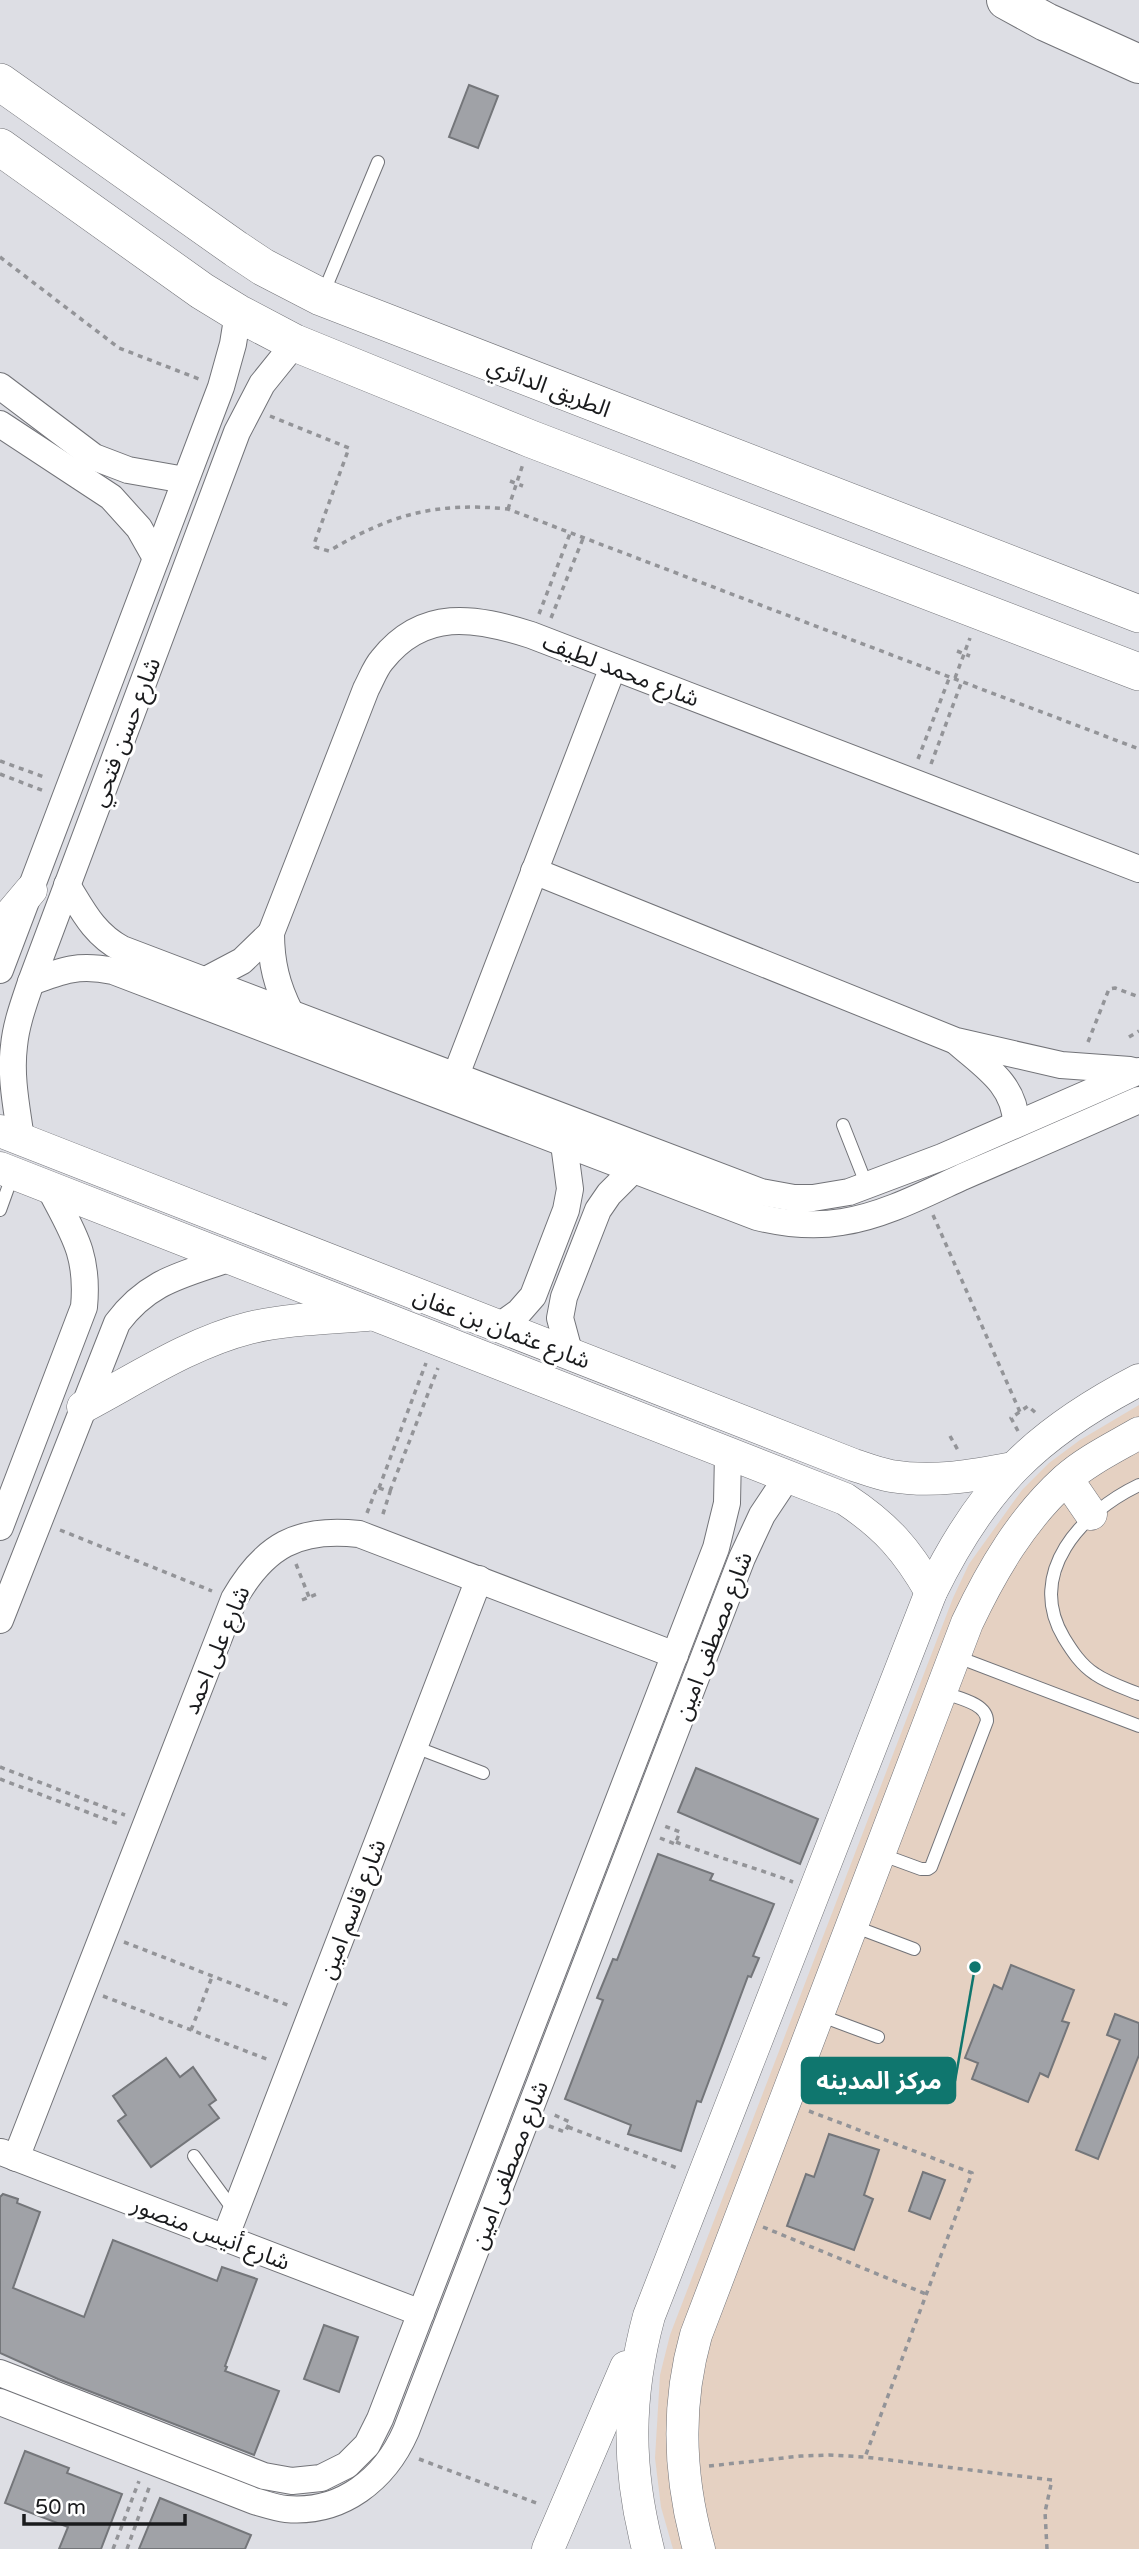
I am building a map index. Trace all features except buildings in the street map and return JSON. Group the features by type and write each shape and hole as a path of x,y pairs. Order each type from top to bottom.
{"highway":[{"path":"1006,0 1046,22 1139,64"}],"main road":[{"name":"الطريق الدائري","path":"0,82 236,249 263,267 321,297 1130,611"},
{"path":"56,122 13,156 193,285 295,343 531,439 1139,672"},
{"path":"1102,657 1130,611"}],"street":[{"name":"شارع حسن فتحي","path":"0,970 220,387 233,344 238,313"},
{"name":"شارع حسن فتحي","path":"11,1135 13,1048 31,982 237,432 249,407 278,362 295,343"},
{"path":"0,386 94,457 128,470 185,480"},
{"path":"0,424 111,497 130,516 156,558"},
{"name":"شارع محمد لطيف","path":"206,981 242,961 271,933 366,689 381,661 404,639 432,625 463,619 495,624 537,637 1139,869"},
{"path":"456,1075 613,667"},
{"path":"534,871 956,1041 1078,1067 1139,1071"},
{"path":"67,885 96,930 108,941 206,981 761,1192 794,1198 831,1196 867,1186 942,1157 1139,1071"},
{"path":"0,927 31,890"},
{"name":"شارع محمد لطيف","path":"271,933 275,974 290,1012"},
{"path":"31,982 65,968 89,967 113,971 757,1217 789,1224 846,1222 924,1194 1139,1100"},
{"path":"956,1041 1007,1088 1016,1111 1016,1124"},
{"name":"شارع عثمان بن عفان","path":"11,1135 854,1465 891,1476 932,1479 971,1476 1013,1468"},
{"path":"498,1326 519,1312 533,1296 566,1210 570,1189 564,1144"},
{"path":"570,1355 560,1318 564,1297 598,1210 609,1194 633,1170"},
{"name":"شارع عثمان بن عفان","path":"7,1171 845,1499 872,1516 895,1538 915,1563 931,1592"},
{"path":"110,1211 122,1178"},
{"path":"0,1527 84,1307 85,1275 79,1242 49,1187"},
{"path":"789,1224 794,1198"},
{"path":"0,1620 113,1332 129,1306 162,1282 231,1258"},
{"path":"83,1407 194,1348 230,1334 278,1323 374,1314"},
{"path":"648,2549 637,2509 632,2458 633,2395 638,2357 649,2316 931,1592 967,1526 988,1495 1013,1468 1053,1432 1082,1412 1139,1380"},
{"path":"699,2549 687,2502 683,2468 682,2402 687,2367 696,2335 967,1623 1000,1560 1042,1504 1067,1479 1139,1433"},
{"name":"شارع مصطفى امين","path":"0,2373 264,2476 292,2481 321,2478 347,2465 367,2445 380,2419 716,1548 723,1526 729,1479 728,1453"},
{"name":"شارع مصطفى امين","path":"0,2402 254,2501 287,2509 319,2507 351,2496 377,2477 397,2450 742,1558 762,1515 788,1476"},
{"path":"1067,1479 1091,1514"},
{"name":"شارع على احمد","path":"8,2155 82,1988 234,1599 247,1576 265,1557 288,1542 323,1533 367,1537 675,1656"},
{"name":"شارع قاسم امين","path":"225,2238 479,1579"},
{"path":"772,1997 819,2015"},
{"name":"شارع أنيس منصور","path":"8,2155 421,2313"},
{"path":"548,2549 625,2369 638,2357"}],"lane":[{"path":"321,297 378,162"},
{"path":"844,1125 867,1186"},
{"path":"0,1210 7,1171"},
{"path":"1139,1485 1091,1514 1062,1551 1055,1570 1050,1600 1057,1626 1075,1656 1093,1673 1139,1694"},
{"path":"955,1656 1139,1726"},
{"path":"880,1853 921,1869 931,1867 987,1721 984,1710 941,1692"},
{"path":"415,1747 483,1773"},
{"path":"853,1925 914,1950"},
{"path":"819,2015 878,2037"},
{"path":"194,2156 235,2213"}],"path":[{"path":"0,257 120,348 220,387"},
{"path":"249,407 349,448 315,547 329,551 361,532 432,508 470,505 508,509 1139,749"},
{"path":"508,509 531,439"},
{"path":"510,481 523,486"},
{"path":"537,637 571,531"},
{"path":"537,637 584,536"},
{"path":"916,783 952,677 981,611"},
{"path":"957,651 971,656"},
{"path":"916,783 962,681"},
{"path":"0,761 67,793"},
{"path":"0,774 67,793"},
{"path":"1078,1067 1109,989 1115,988 1139,997"},
{"path":"1129,1037 1139,1032"},
{"path":"924,1194 1020,1412"},
{"path":"367,1537 376,1488 379,1488 442,1341"},
{"path":"367,1537 390,1492 442,1341"},
{"path":"379,1488 390,1492"},
{"path":"38,1522 234,1599"},
{"path":"288,1542 309,1597"},
{"path":"302,1600 317,1594"},
{"path":"0,1768 145,1828"},
{"path":"0,1779 145,1828"},
{"path":"676,1842 727,1861 752,1866 814,1891"},
{"path":"103,1934 312,2014"},
{"path":"191,2030 212,1976"},
{"path":"82,1988 291,2068"},
{"path":"785,2101 972,2173 864,2457"},
{"path":"568,2127 702,2178"},
{"path":"739,2218 926,2294"},
{"path":"397,2450 564,2514"},
{"path":"683,2468 801,2456 864,2457 1052,2480 1045,2512 1046,2549"},
{"path":"113,2549 153,2462"},
{"path":"127,2549 153,2462"}],"shaded area":[{"path":"1139,1405 1139,2549 673,2549 661,2507 655,2458 660,2375 670,2335 953,1598 969,1564 1022,1490 1049,1463 1080,1440"}],"place":[{"name":"مركز المدينه","path":"975,1967"}]}
